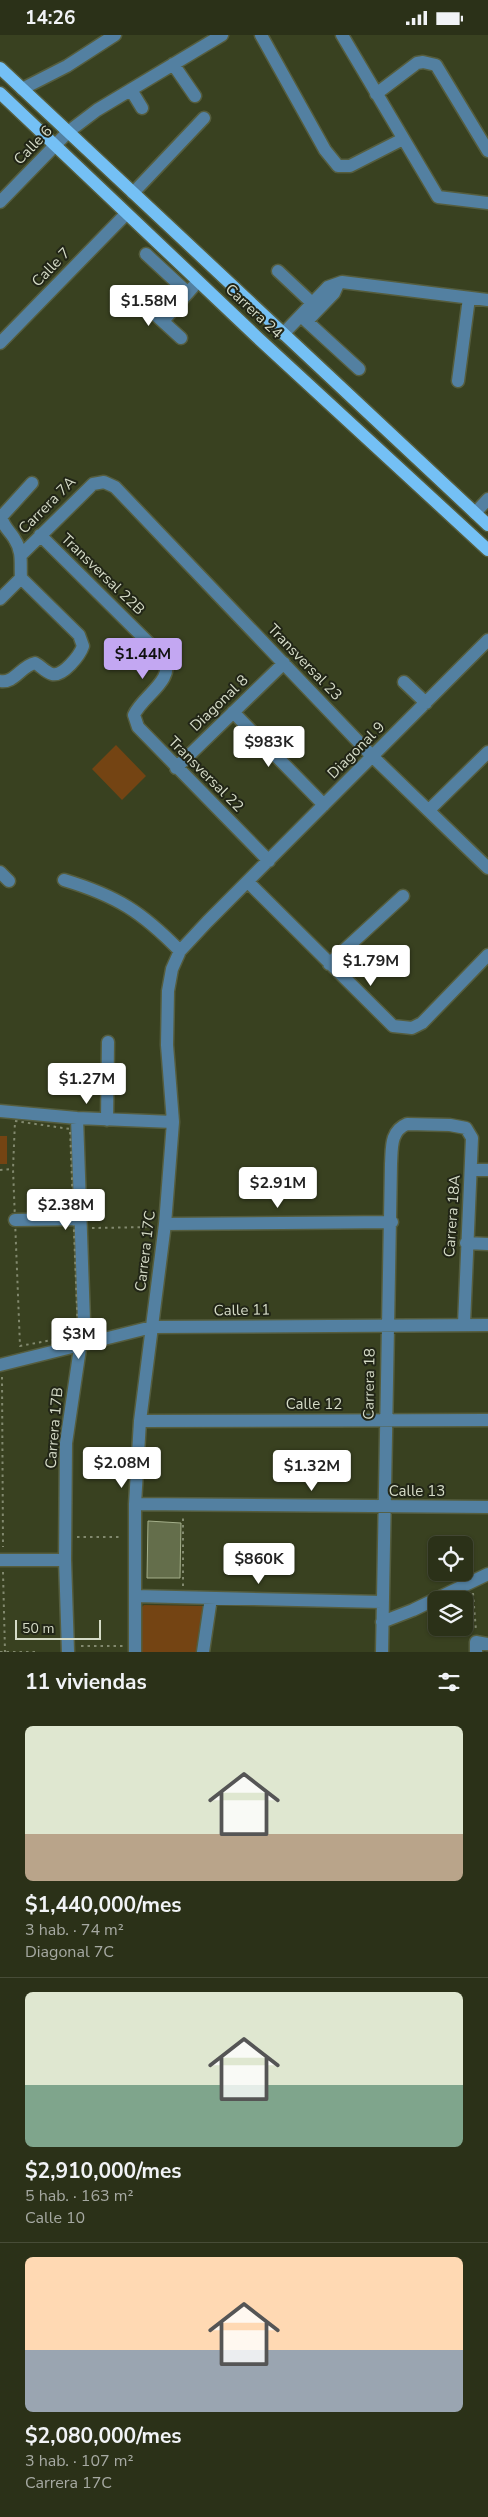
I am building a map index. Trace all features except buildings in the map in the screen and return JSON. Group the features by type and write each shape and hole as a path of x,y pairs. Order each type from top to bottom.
{"main road":[{"name":"Carrera 24","path":"0,68 488,525"},
{"name":"Carrera 24","path":"2,98 56,146 198,282 488,550"}],"street":[{"path":"22,89 67,66 116,35"},
{"name":"Calle 6","path":"0,202 68,132 97,110 222,35"},
{"path":"261,35 325,150 338,165 350,166 403,139"},
{"path":"342,35 438,197 488,203"},
{"path":"376,94 417,63 423,62 436,65 488,151"},
{"path":"173,64 196,96"},
{"path":"131,90 142,108"},
{"path":"133,193 204,118"},
{"name":"Calle 7","path":"0,343 126,214"},
{"path":"146,253 188,293"},
{"path":"278,271 312,303"},
{"path":"304,318 312,303 328,287 347,281 488,301"},
{"path":"163,321 198,282"},
{"path":"286,337 304,318 334,293 338,284"},
{"path":"136,297 181,338"},
{"path":"458,381 469,298"},
{"path":"304,318 359,369"},
{"name":"Carrera 7A","path":"21,555 86,489 98,482"},
{"name":"Transversal 23","path":"98,482 115,487 372,757 488,868"},
{"path":"0,599 21,578 21,555 15,538 2,519 32,483"},
{"path":"475,513 488,499"},
{"name":"Transversal 22B","path":"40,535 168,664 167,673 139,703"},
{"path":"0,681 8,681 27,666 34,663 52,674 58,674 79,655 83,646 80,635 21,578"},
{"name":"Diagonal 9","path":"248,882 488,640"},
{"name":"Diagonal 8","path":"176,767 284,663"},
{"path":"404,682 426,703"},
{"name":"Transversal 22","path":"139,703 134,715 138,727 269,861"},
{"path":"234,712 324,805"},
{"path":"429,810 488,753"},
{"path":"64,879 97,890 129,906 154,925 180,951"},
{"path":"248,882 384,1020 402,1029 412,1028 422,1023 488,955"},
{"name":"Carrera 17C","path":"132,1649 136,1596 135,1504 140,1421 165,1225 173,1121 167,1045 168,991 172,969 180,951 248,882"},
{"path":"329,965 403,896"},
{"path":"107,1120 108,1042"},
{"path":"0,1111 107,1120 173,1121"},
{"name":"Carrera 17B","path":"72,1649 65,1560 66,1443 84,1321 76,1118"},
{"name":"Carrera 18","path":"382,1652 387,1325 392,1222 393,1140 396,1130 407,1124 450,1125"},
{"name":"Carrera 18A","path":"450,1125 466,1128 472,1138 464,1324"},
{"path":"472,1170 488,1170"},
{"path":"15,1220 79,1222"},
{"path":"165,1225 392,1222"},
{"path":"466,1243 488,1243"},
{"name":"Calle 11","path":"1,1371 81,1345 152,1327 488,1325"},
{"name":"Calle 12","path":"140,1421 488,1420"},
{"name":"Calle 13","path":"135,1504 488,1507"},
{"path":"2,1561 65,1560"},
{"path":"382,1622 488,1575"},
{"path":"136,1596 382,1602"},
{"path":"203,1652 211,1598"}],"path":[{"path":"15,1121 70,1129 79,1222 78,1335 20,1346 13,1169 15,1121"},
{"path":"0,1170 13,1169"},
{"path":"79,1222 165,1225"},
{"path":"1,1371 2,1561 5,1652"},
{"path":"183,1515 183,1588"},
{"path":"72,1537 125,1537"},
{"path":"472,1583 480,1646"},
{"path":"72,1649 132,1649"},
{"path":"0,1652 38,1652"}],"shaded area":[{"path":"116,745 146,776 122,800 92,769"},
{"path":"0,1136 7,1136 7,1164 0,1164"},
{"path":"144,1605 206,1606 197,1652 141,1652 140,1609"}]}
